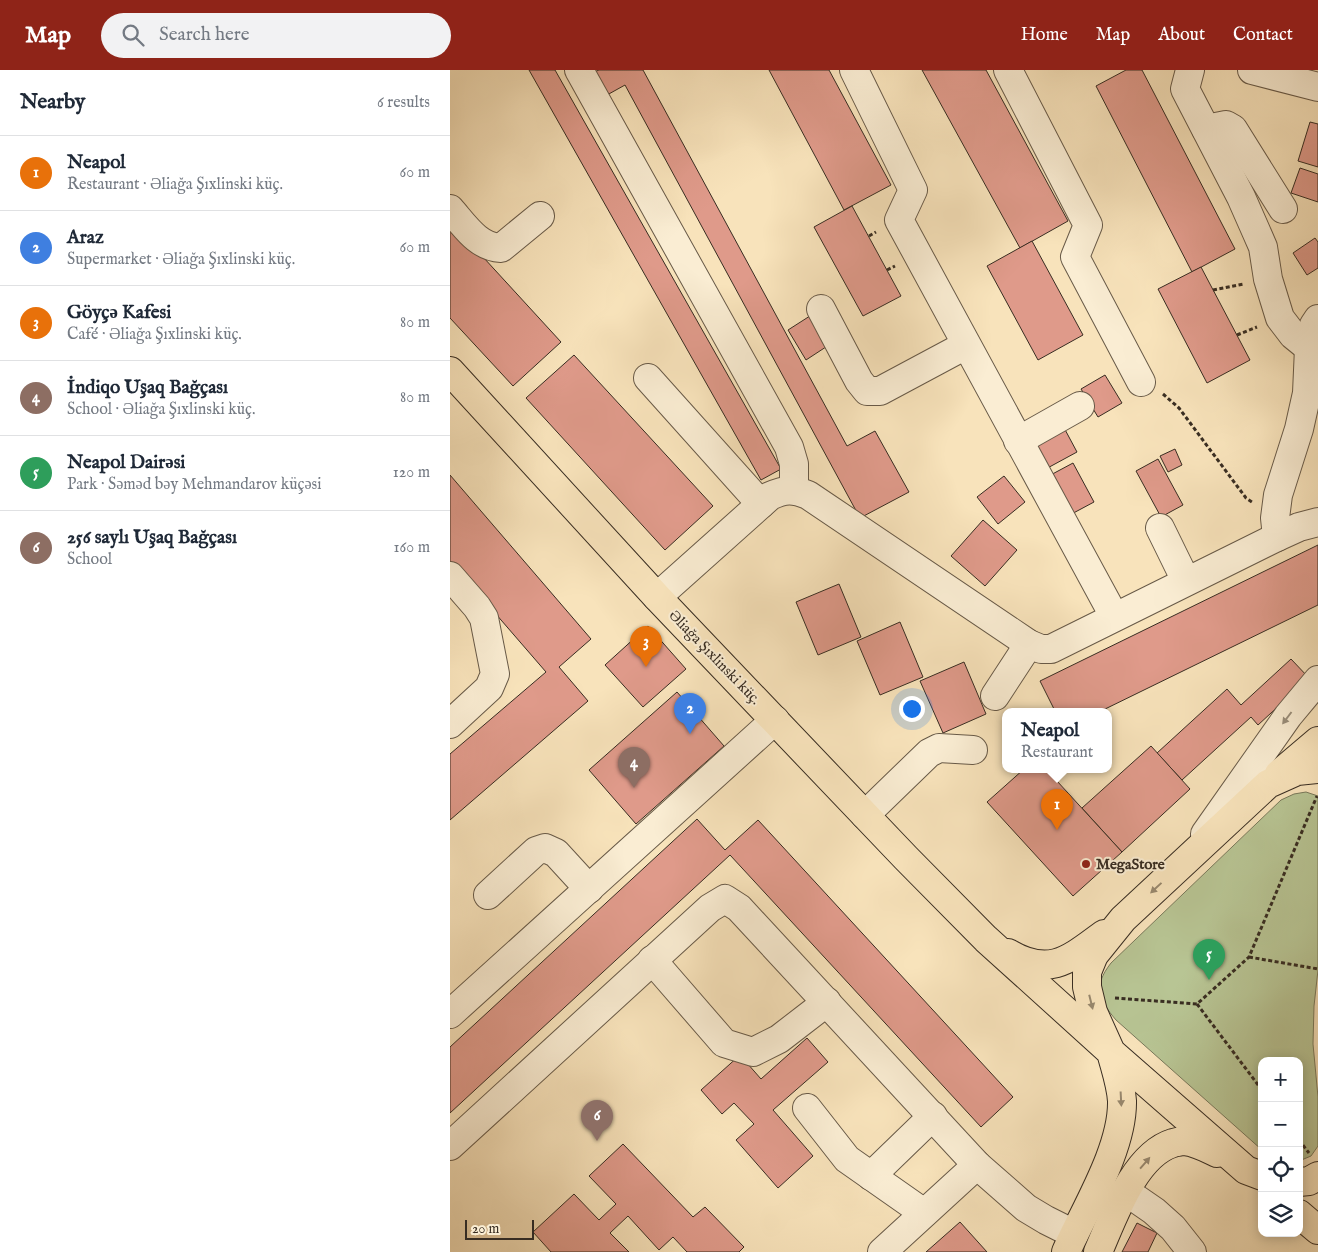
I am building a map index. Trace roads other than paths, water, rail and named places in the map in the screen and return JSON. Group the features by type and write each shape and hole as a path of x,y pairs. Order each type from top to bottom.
{"main road":[{"name":"Əliağa Şıxlinski küç.","path":"450,370 657,597 986,939"},
{"path":"986,939 1022,960 1045,966 1067,959 1123,919 1268,784 1318,741"},
{"path":"1268,784 1297,771 1318,769"},
{"path":"1070,1243 1102,1177 1120,1123 1122,1101 1118,1076 1111,1052 1093,1012 1087,987 1087,972 1094,955 1123,919"},
{"path":"986,939 1111,1052 1256,1176"},
{"path":"1098,1252 1125,1191 1147,1160 1164,1146 1183,1141 1210,1149 1256,1176"},
{"path":"1303,1182 1309,1181 1314,1166"},
{"path":"1303,1217 1318,1230"}],"street":[{"path":"579,70 789,448 794,464 794,489"},
{"path":"854,70 913,190 899,220 1114,616"},
{"path":"1008,70 1088,225 1074,257 1141,382"},
{"path":"1190,70 1185,89 1256,230 1263,247 1268,279 1280,318 1293,335 1310,348"},
{"path":"1252,70 1318,87"},
{"path":"1206,130 1226,126 1233,129 1283,209"},
{"path":"450,209 479,242 491,248 501,248 540,216"},
{"path":"821,309 859,381 867,391 880,391 966,345"},
{"path":"1276,528 1278,496 1299,428 1307,393 1310,348 1314,325 1318,319"},
{"path":"648,378 761,504"},
{"path":"1018,441 1080,406"},
{"path":"657,597 770,496 780,491 794,489 808,495 1029,644 1041,649 1051,649 1186,581 1276,528 1299,527 1318,522"},
{"path":"1160,528 1186,581"},
{"path":"450,576 484,618 495,674 489,688 450,724"},
{"path":"995,696 1029,644"},
{"path":"1187,859 1288,716 1318,680"},
{"path":"450,1014 775,720"},
{"path":"865,814 929,753 939,748 973,750"},
{"path":"488,895 536,851 545,848 556,853 589,889"},
{"path":"450,1146 652,960 710,908 725,899 740,908 977,1165 1026,1208 1046,1220 1070,1243"},
{"path":"652,960 724,1043 753,1052 779,1039 827,1002"},
{"path":"807,1108 847,1159 924,1213"},
{"path":"871,1176 933,1116"},
{"path":"882,1252 977,1165"},
{"path":"1125,1191 1154,1210 1173,1228 1192,1252"}],"place":[{"name":"Göyçə Kafesi","path":"646,667"},
{"name":"Araz","path":"690,734"},
{"name":"İndiqo Uşaq Bağçası","path":"634,788"},
{"name":"Neapol","path":"1057,830"},
{"name":"MegaStore","path":"1086,864"},
{"name":"Neapol Dairəsi","path":"1209,980"},
{"name":"256 saylı Uşaq Bağçası","path":"597,1141"}]}
